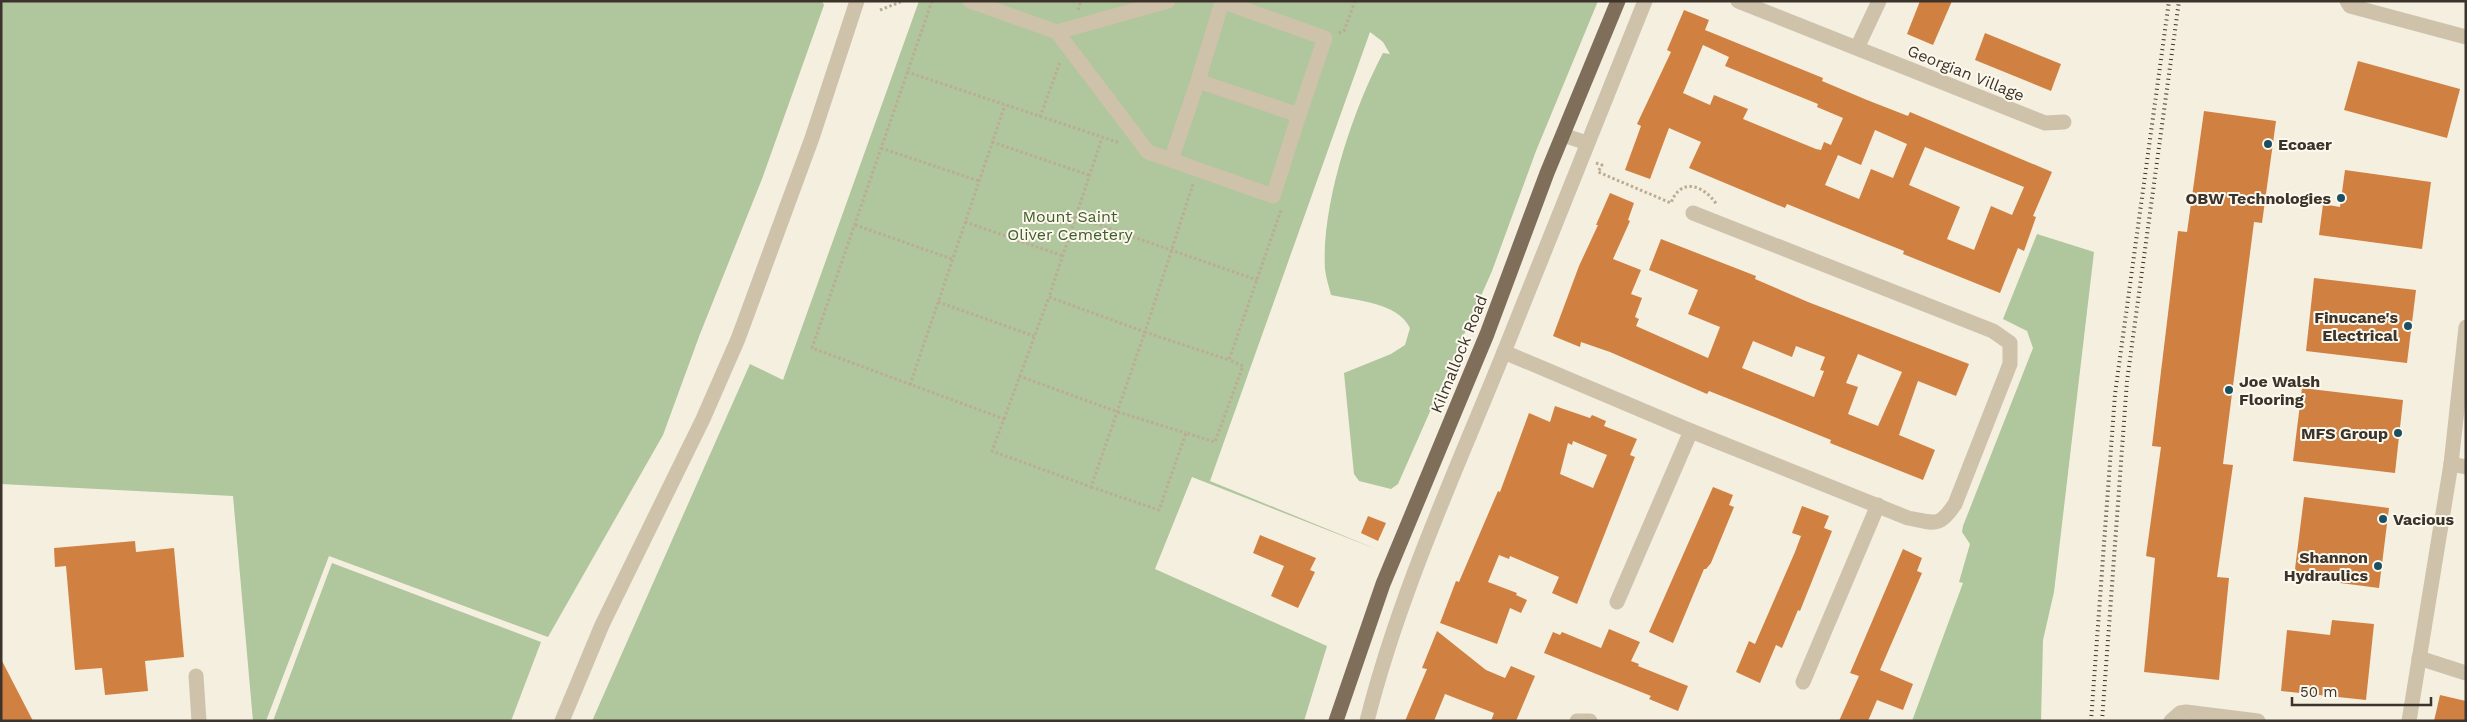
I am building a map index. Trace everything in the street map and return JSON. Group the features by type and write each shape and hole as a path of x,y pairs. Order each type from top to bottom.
{"main road":[{"name":"Kilmallock Road","path":"1336,721 1383,584 1487,334 1563,135 1618,1"}],"street":[{"path":"562,721 602,625 703,419 738,339 812,138 857,1"},
{"path":"970,1 1057,32 1168,1"},
{"path":"1367,721 1382,665 1452,477 1645,1"},
{"name":"Georgian Village","path":"1738,1 2045,123 2064,122"},
{"path":"1857,48 1878,1"},
{"path":"2347,1 2350,6 2466,37"},
{"path":"1057,32 1148,152 1273,196 1325,38 1222,2 1171,160"},
{"path":"1198,80 1299,115"},
{"path":"1563,135 1587,143"},
{"path":"1504,352 1691,431 1908,518 1933,523 1944,519 1955,504 2010,364 2010,343 1997,333 1693,213"},
{"path":"2409,721 2419,658 2458,466 2466,327"},
{"path":"1617,602 1691,431"},
{"path":"1430,470 1452,477"},
{"path":"1804,682 1878,506"},
{"path":"2419,658 2466,673"},
{"path":"196,676 199,721"},
{"path":"2171,721 2180,713 2186,712 2258,721"},
{"path":"1577,721 1590,721"}],"path":[{"path":"880,10 903,1"},
{"path":"932,1 812,348 1004,419"},
{"path":"1325,38 1344,31 1355,1"},
{"path":"1040,117 1066,45"},
{"path":"907,72 1148,152"},
{"path":"910,384 1005,105"},
{"path":"1102,138 1049,297 992,451 1159,510 1186,433"},
{"path":"992,142 1090,175"},
{"path":"881,148 979,181"},
{"path":"1092,487 1198,170"},
{"path":"1229,360 1284,200 1273,196"},
{"path":"1076,217 1257,280"},
{"path":"965,222 1062,256"},
{"path":"854,225 952,259"},
{"path":"1019,376 1118,412 1215,442 1243,366 1049,297"},
{"path":"938,302 1034,336"}],"green space":[{"path":"1,1 822,1 824,5 762,179 700,334 663,435 548,637 329,556 266,721 253,721 233,496 1,484"},
{"name":"Mount Saint Oliver Cemetery","path":"919,1 1598,1 1536,151 1492,271 1398,484 1391,489 1359,481 1354,474 1344,373 1391,354 1405,345 1410,328 1404,319 1386,308 1364,301 1331,295 1325,269 1328,216 1341,158 1350,129 1372,76 1383,53 1390,54 1383,42 1370,32 1210,481 1381,551 1192,477 1155,569 1327,646 1304,721 592,721 750,364 783,380"},
{"path":"2037,234 2094,252 2054,592 2043,640 2041,721 1912,721 1963,583 1959,582 1970,544 1962,532 1963,526 2033,348 2027,331 2003,319"},
{"path":"332,563 541,642 511,721 273,721"}],"building":[{"path":"1920,1 1952,1 1933,45 1907,34"},
{"path":"1684,10 1709,20 1705,30 1823,78 1822,81 1867,100 1908,116 1910,112 2052,172 2033,216 2036,217 2024,251 2018,248 2000,293 1903,254 1904,251 1787,204 1785,208 1689,168 1701,142 1669,128 1650,179 1625,170 1641,126 1637,124 1671,52 1667,50","holes":["1703,45 1729,57 1725,66 1818,104 1817,107 1843,118 1831,145 1824,142 1821,150 1816,149 1743,119 1748,109 1714,95 1710,105 1683,93","1875,130 1907,144 1893,178 1871,169 1859,199 1825,185 1838,155 1861,165","1925,147 2024,187 2012,215 1991,206 1974,250 1947,239 1960,207 1909,185"]},
{"path":"1985,33 2061,64 2051,91 1975,60"},
{"path":"2358,61 2460,89 2447,138 2344,110"},
{"path":"2204,111 2276,121 2262,223 2254,222 2223,464 2233,465 2217,577 2229,578 2219,680 2144,672 2155,558 2146,556 2161,447 2152,446 2178,231 2187,232"},
{"path":"2345,170 2431,182 2422,249 2319,235 2323,204 2340,207"},
{"path":"1610,193 1634,203 1628,220 1630,221 1613,259 1641,270 1631,294 1642,298 1635,317 1639,319 1636,326 1708,358 1720,327 1688,314 1698,290 1649,270 1661,239 1756,276 1755,279 1808,302 1969,364 1956,396 1918,381 1899,435 1935,450 1923,480 1830,443 1831,440 1709,391 1707,394 1610,352 1581,342 1580,347 1553,336 1579,266 1598,225 1596,225","holes":["1753,341 1792,357 1796,346 1825,357 1820,370 1824,371 1814,397 1742,368","1858,354 1902,372 1878,426 1848,414 1858,387 1846,383"]},
{"path":"2314,278 2416,290 2407,363 2306,351"},
{"path":"2302,388 2403,400 2395,473 2293,461"},
{"path":"1555,406 1590,418 1592,415 1606,421 1604,426 1637,439 1630,455 1635,457 1577,604 1552,593 1559,577 1510,556 1509,559 1499,555 1488,582 1517,593 1516,595 1527,600 1521,613 1510,608 1497,644 1440,623 1456,581 1459,582 1498,491 1500,492 1529,413 1550,422","holes":["1573,441 1607,455 1593,488 1560,474 1568,443 1572,445"]},
{"path":"1713,487 1733,495 1729,505 1734,507 1711,563 1704,569 1673,643 1649,632"},
{"path":"2304,497 2389,508 2379,588 2294,577"},
{"path":"1802,506 1829,516 1824,528 1832,531 1800,611 1798,610 1782,648 1776,645 1760,683 1736,672 1749,641 1755,644 1795,552 1801,536 1792,533"},
{"path":"1368,516 1386,523 1378,541 1361,533"},
{"path":"1260,535 1316,558 1310,570 1315,572 1298,608 1271,596 1284,566 1253,553"},
{"path":"135,541 136,552 174,548 184,657 145,661 148,691 105,695 102,668 75,670 66,566 55,567 54,548"},
{"path":"1903,549 1922,558 1917,571 1922,573 1880,670 1913,684 1903,710 1877,700 1868,721 1839,721 1859,676 1850,673"},
{"path":"2332,620 2374,624 2366,700 2281,691 2287,630 2330,635"},
{"path":"1609,629 1640,642 1631,661 1639,664 1638,666 1688,686 1678,711 1649,699 1651,696 1544,653 1553,632 1560,635 1562,632 1601,648"},
{"path":"1437,631 1486,670 1505,678 1511,666 1535,676 1516,721 1491,721 1494,713 1445,694 1434,721 1405,721 1427,669 1422,668"},
{"path":"1,659 33,721 1,721"},
{"path":"2440,695 2466,701 2466,721 2434,721"}],"railway":[{"path":"2091,721 2115,394 2169,1"},
{"path":"2102,721 2127,381 2179,1"}],"place":[{"name":"Ecoaer","path":"2268,144"},
{"name":"OBW Technologies","path":"2341,198"},
{"name":"Finucane's Electrical","path":"2408,326"},
{"name":"Joe Walsh Flooring","path":"2229,390"},
{"name":"MFS Group","path":"2398,433"},
{"name":"Vacious","path":"2383,519"},
{"name":"Shannon Hydraulics","path":"2378,566"}]}
